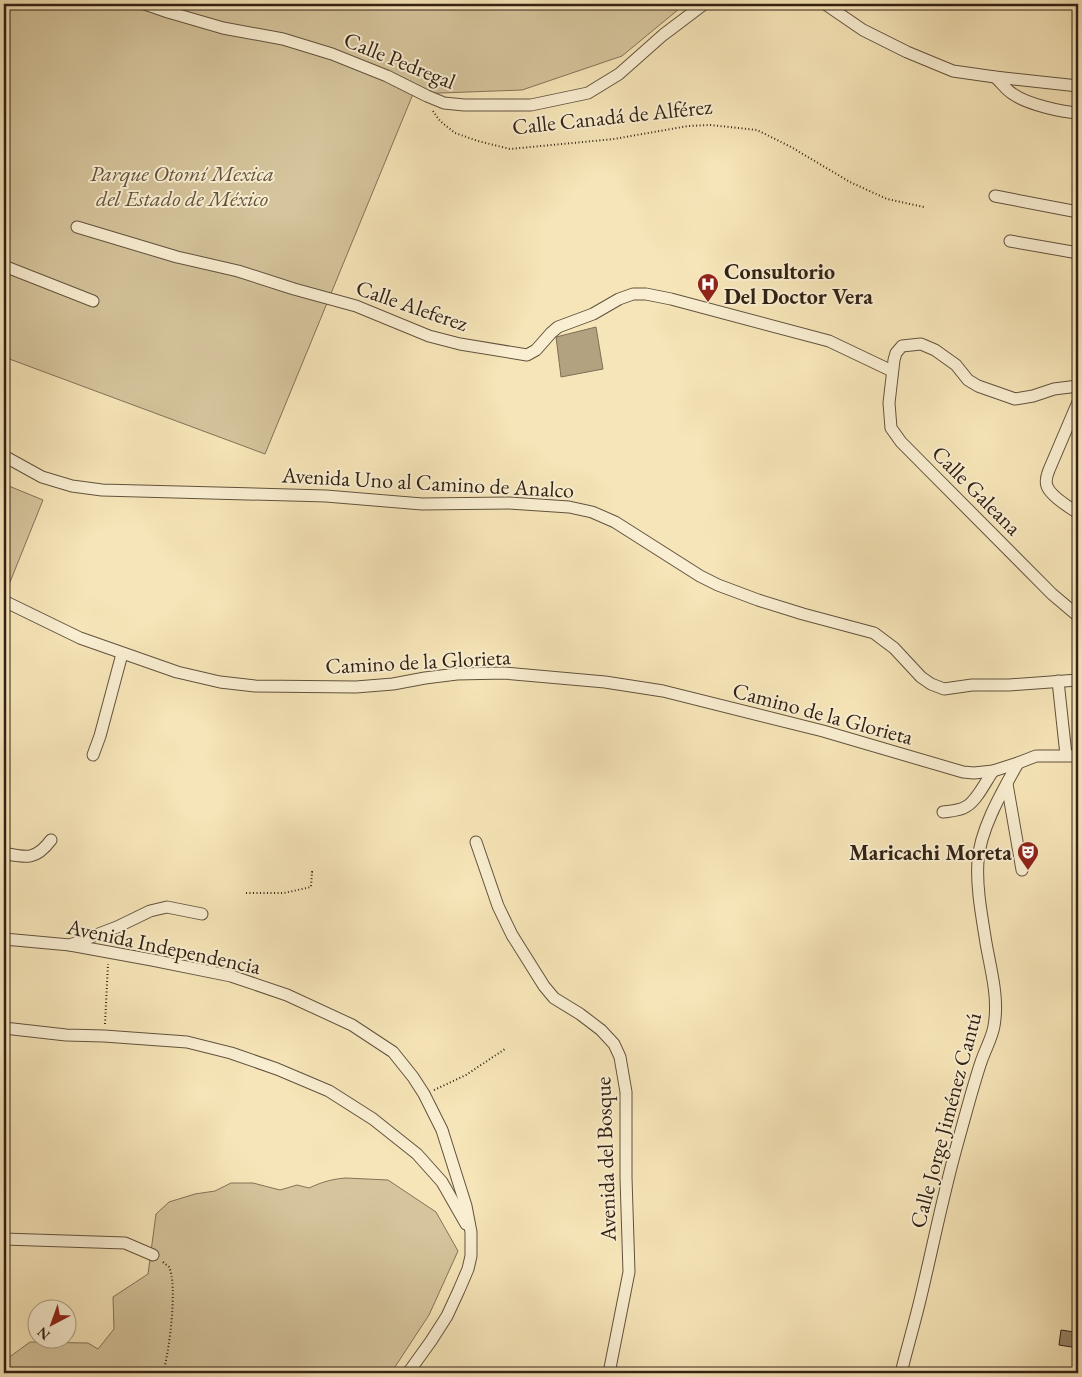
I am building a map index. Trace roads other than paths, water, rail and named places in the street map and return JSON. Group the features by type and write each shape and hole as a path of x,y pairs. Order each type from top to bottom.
{"street":[{"name":"Calle Pedregal","path":"145,4 223,28 283,39 332,54 387,76 444,103 464,105 531,105 588,92 619,74 704,4"},
{"path":"825,4 863,30 907,52 953,71 1078,86"},
{"path":"995,77 1013,94 1036,104 1078,113"},
{"path":"995,196 1078,212"},
{"name":"Calle Aleferez","path":"77,227 177,257 238,271 356,306 429,336 489,350 528,355 536,350 558,326 593,314 619,299 633,294 646,294 828,341 892,370"},
{"path":"1010,241 1078,253"},
{"path":"4,266 94,301"},
{"name":"Calle Galeana","path":"1078,386 1054,389 1015,399 978,386 968,380 956,365 935,350 921,344 902,346 896,352 892,370 889,403 891,428 901,442 1052,594 1078,616"},
{"path":"1075,512 1049,491 1046,480 1078,402"},
{"name":"Avenida Uno al Camino de Analco","path":"4,456 42,477 72,486 102,490 326,496 422,504 509,503 569,507 584,510 615,522 700,576 718,585 803,614 874,633 894,648 921,677 931,684 944,689 972,685 1009,685 1078,680"},
{"name":"Camino de la Glorieta","path":"4,601 80,638 122,654 177,672 220,682 255,686 356,687 393,684 457,674 504,673 605,682 663,691 822,731 963,772 974,773 993,770 1036,756 1078,756"},
{"path":"93,756 122,654"},
{"path":"1058,681 1066,755"},
{"name":"Calle Jorge Jiménez Cantú","path":"901,1373 921,1297 951,1167 981,1062 994,1027 996,1005 994,983 978,879 978,859 982,839 989,822 1018,763"},
{"path":"943,812 967,806 993,770"},
{"path":"1007,784 1022,870"},
{"path":"4,853 29,857 44,849 51,840"},
{"name":"Avenida del Bosque","path":"476,842 498,906 508,928 544,986 554,998 601,1030 614,1044 620,1057 626,1092 629,1272 609,1373"},
{"path":"70,945 150,911 167,907 202,914"},
{"name":"Avenida Independencia","path":"4,939 70,945 231,976 286,995 352,1025 393,1052 424,1094 442,1130 466,1206 471,1232 471,1256 468,1270 447,1316 408,1373"},
{"path":"4,1028 66,1035 187,1042 231,1053 277,1069 329,1091 373,1119 417,1154 442,1182 471,1232"},
{"path":"4,1239 125,1243 153,1254"}],"place":[{"name":"Consultorio Del Doctor Vera","path":"708,303"},
{"name":"Maricachi Moreta","path":"1028,871"}],"park label":[{"name":"Parque Otomí Mexica del Estado de México","path":"182,186"}]}
